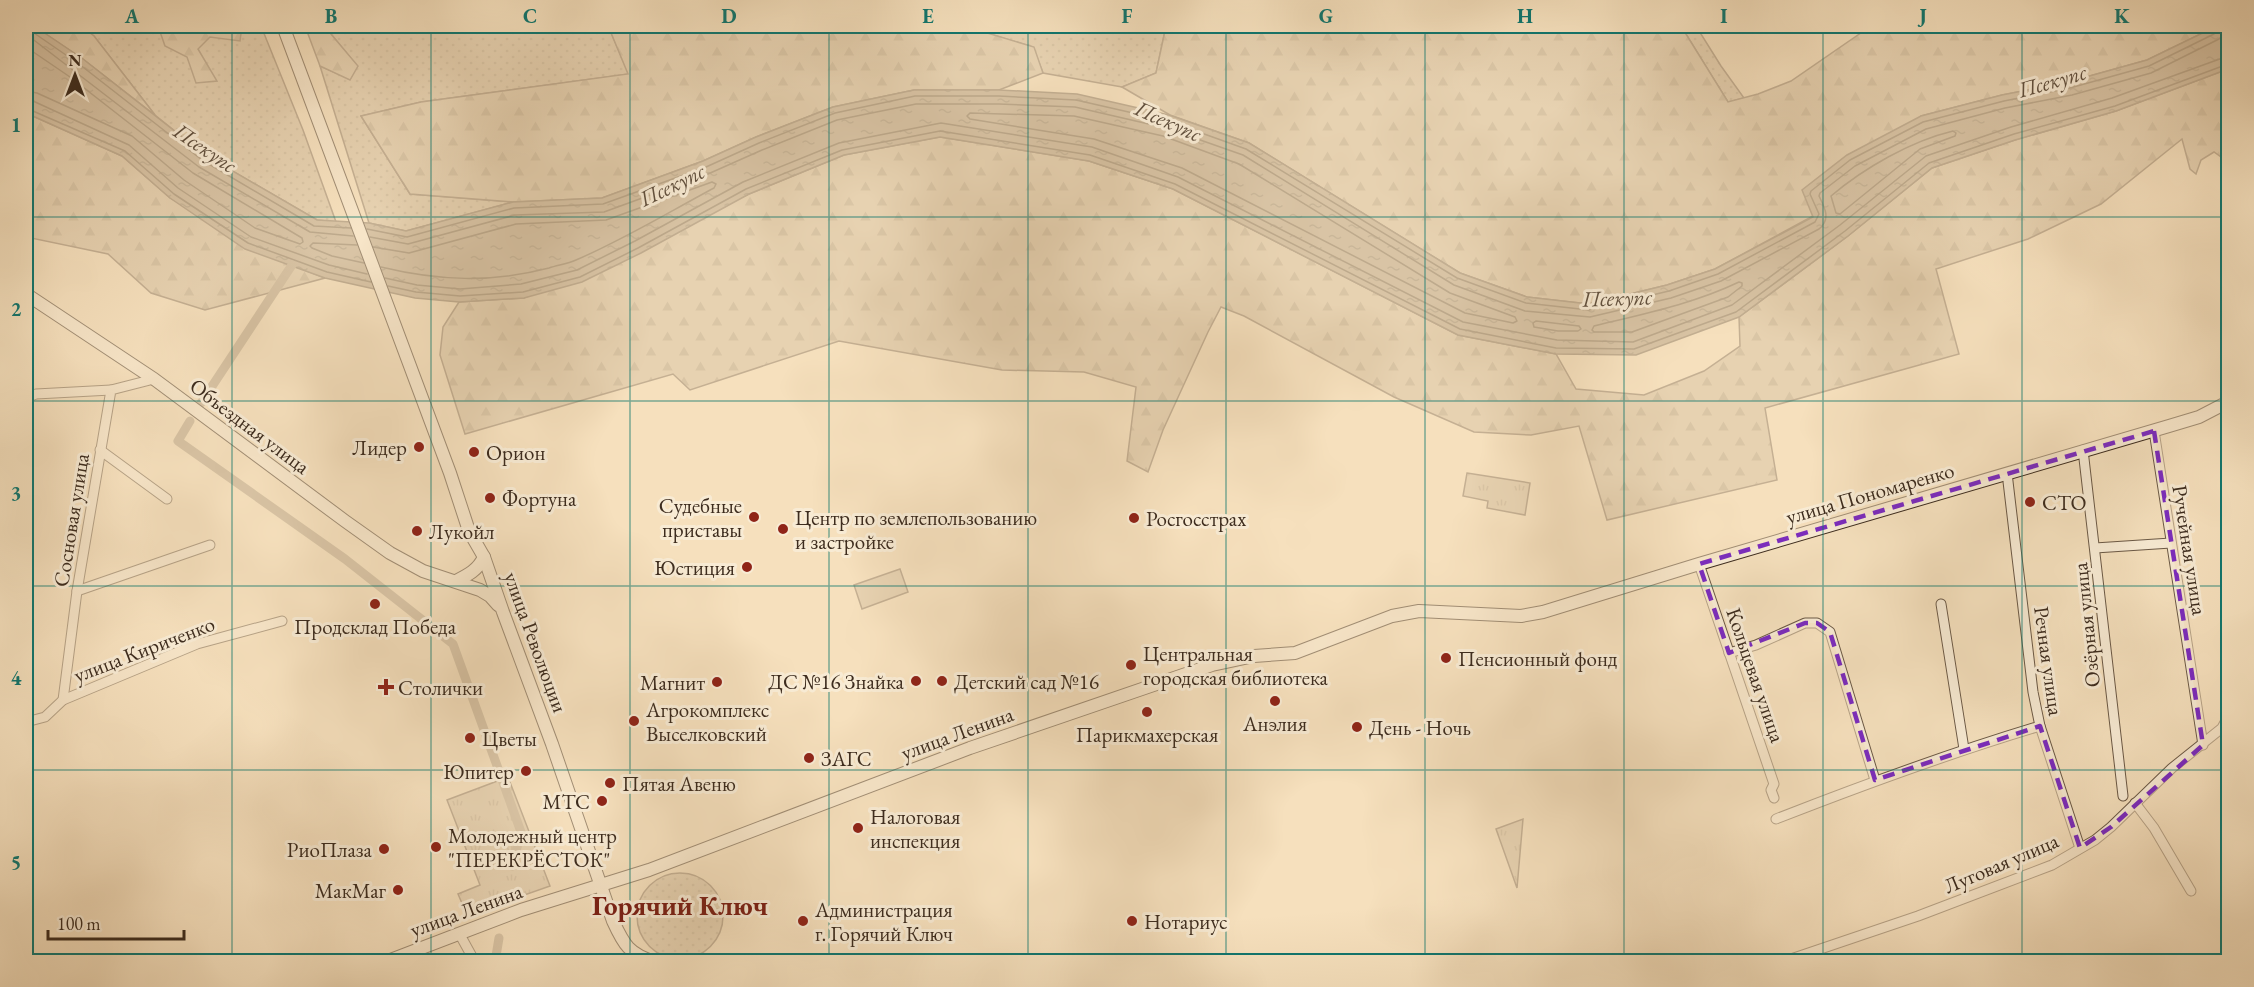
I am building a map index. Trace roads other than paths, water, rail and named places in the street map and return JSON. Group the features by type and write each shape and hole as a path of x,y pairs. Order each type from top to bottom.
{"street":[{"name":"улица Революции","path":"283,26 400,338 469,531 484,557 613,921 624,944 638,957 656,962"},
{"name":"Объездная улица","path":"26,294 154,379 390,553 423,571 480,590 490,596 503,612"},
{"path":"26,398 36,394 111,390 154,379"},
{"name":"Сосновая улица","path":"63,700 77,591 111,390"},
{"name":"улица Пономаренко","path":"1521,616 1543,612 2083,450 2154,431 2199,417 2229,402"},
{"name":"Ручейная улица","path":"2154,431 2203,745"},
{"path":"100,450 167,499"},
{"name":"Озёрная улица","path":"2083,450 2123,796"},
{"name":"Речная улица","path":"2007,473 2033,692 2040,726 2080,848"},
{"path":"2095,548 2171,543"},
{"path":"77,591 210,545"},
{"path":"456,581 481,565 484,557"},
{"name":"Кольцевая улица","path":"1699,564 1774,784 1771,790 1774,798"},
{"path":"1941,604 1964,749"},
{"name":"улица Ленина","path":"385,962 521,910 601,886 746,834 959,752 1212,665 1254,656 1295,653 1392,616 1419,611 1521,616"},
{"name":"улица Кириченко","path":"26,722 45,717 63,700 197,644 282,621"},
{"path":"1729,653 1756,645 1805,623 1817,623 1830,632 1875,780"},
{"name":"Луговая улица","path":"1782,962 1941,908 2052,865 2103,834 2172,768 2222,728 2229,717"},
{"path":"1776,819 1875,780 2040,726"},
{"path":"2135,803 2154,828 2191,891"},
{"path":"459,933 475,962"}],"water":[{"name":"Псекупс","path":"26,26 34,26 83,59 205,155 317,220 369,223 406,231 513,202 602,198 703,161 756,137 833,107 914,90 999,90 1077,94 1169,115 1249,143 1460,273 1527,297 1589,304 1667,285 1715,269 1813,217 1802,190 1847,155 1921,116 2002,95 2068,82 2147,60 2217,26 2228,26 2228,69 2116,111 2015,140 1932,168 1848,236 1739,317 1636,355 1556,354 1458,335 1173,189 1089,161 940,137 844,155 749,194 641,253 582,282 524,298 459,302 415,298 325,278 245,249 170,198 122,156 26,113"}],"waterway":[{"path":"201,403 292,265"},
{"path":"190,421 178,441 345,559 453,644 521,832 512,866"},
{"path":"495,962 499,938"}],"place":[{"name":"Лидер","path":"419,447"},
{"name":"Орион","path":"474,452"},
{"name":"Фортуна","path":"490,498"},
{"name":"СТО","path":"2030,502"},
{"name":"Судебные приставы","path":"754,517"},
{"name":"Росгосстрах","path":"1134,518"},
{"name":"Центр по землепользованию и застройке","path":"783,529"},
{"name":"Лукойл","path":"417,531"},
{"name":"Юстиция","path":"747,567"},
{"name":"Продсклад Победа","path":"375,604"},
{"name":"Пенсионный фонд","path":"1446,658"},
{"name":"Центральная городская библиотека","path":"1131,665"},
{"name":"ДС №16 Знайка","path":"916,681"},
{"name":"Детский сад №16","path":"942,681"},
{"name":"Магнит","path":"717,682"},
{"name":"Столички","path":"386,687"},
{"name":"Анэлия","path":"1275,701"},
{"name":"Парикмахерская","path":"1147,712"},
{"name":"Агрокомплекс Выселковский","path":"634,721"},
{"name":"День - Ночь","path":"1357,727"},
{"name":"Цветы","path":"470,738"},
{"name":"ЗАГС","path":"809,758"},
{"name":"Юпитер","path":"526,771"},
{"name":"Пятая Авеню","path":"610,783"},
{"name":"МТС","path":"602,801"},
{"name":"Налоговая инспекция","path":"858,828"},
{"name":"Молодежный центр \"ПЕРЕКРЁСТОК\"","path":"436,847"},
{"name":"РиоПлаза","path":"384,849"},
{"name":"МакМаг","path":"398,890"},
{"name":"Администрация г. Горячий Ключ","path":"803,921"},
{"name":"Нотариус","path":"1132,921"}],"district":[{"name":"Горячий Ключ","path":"680,905"}]}
